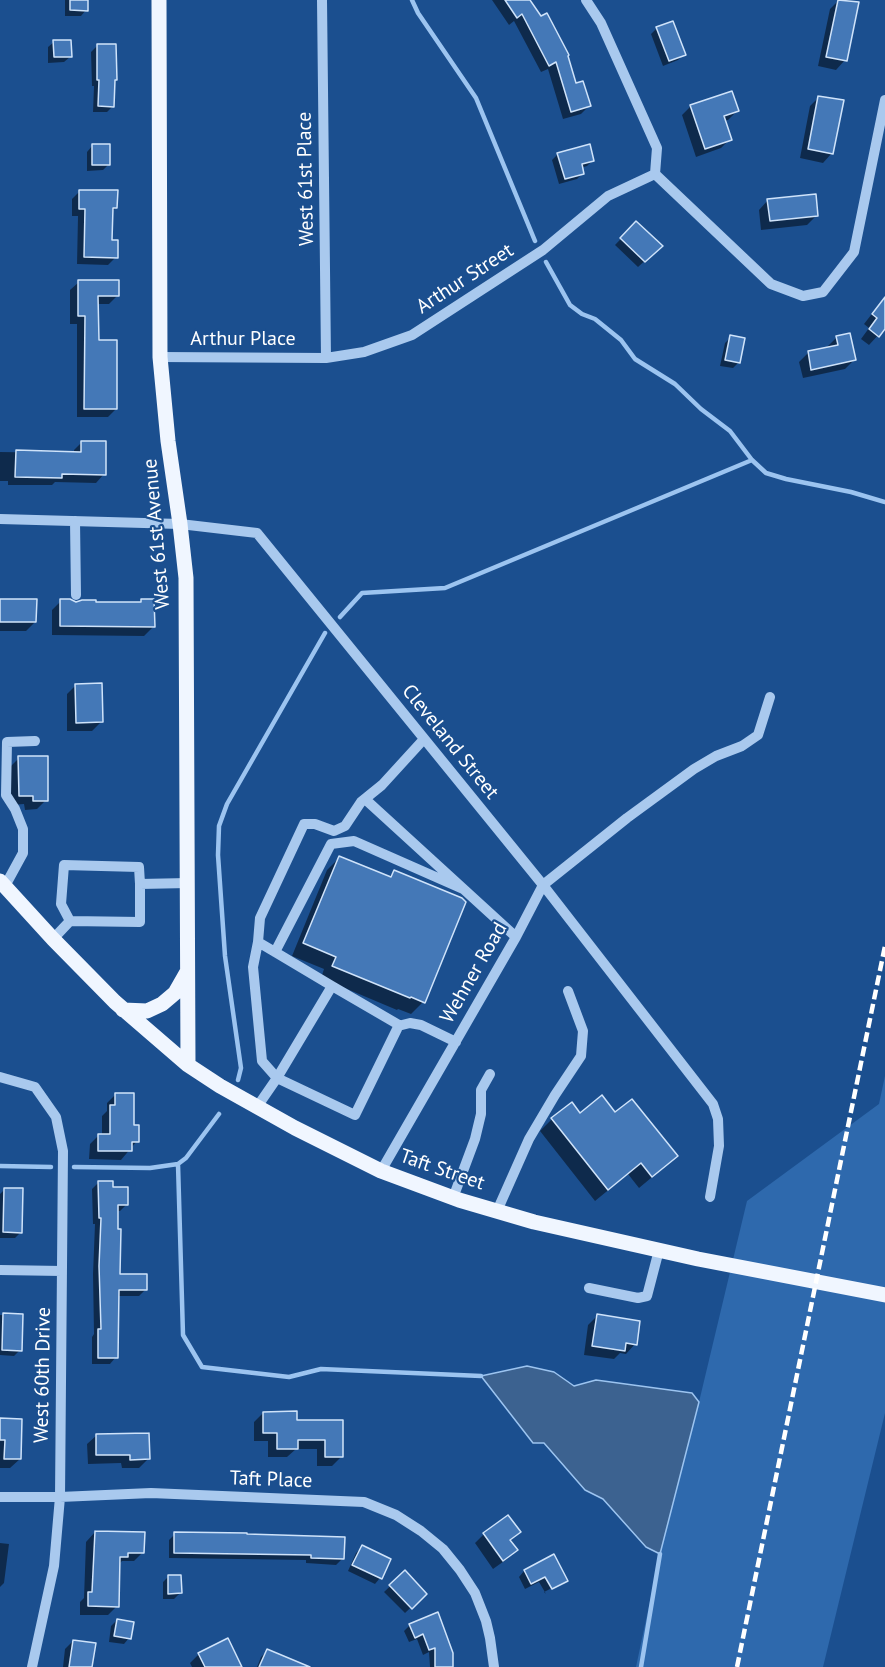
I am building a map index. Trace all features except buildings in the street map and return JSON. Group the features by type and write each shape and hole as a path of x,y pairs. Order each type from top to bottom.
{"main road":[{"name":"West 61st Avenue","path":"159,0 160,357 168,441 186,578 188,1065"},
{"name":"Taft Street","path":"3,883 53,939 123,1010 188,1065 257,1107 381,1172 453,1198 534,1221 698,1259 885,1295"},
{"path":"123,1010 147,1011 162,1004 175,993 188,969"}],"street":[{"name":"West 61st Place","path":"322,0 326,358"},
{"path":"586,0 601,22 657,148 655,174 771,284 803,296 823,292 854,252 885,100"},
{"name":"Arthur Street","path":"326,358 364,352 412,335 543,250 608,196 655,174"},
{"name":"Arthur Place","path":"160,357 326,358"},
{"name":"Cleveland Street","path":"0,519 180,524 257,533 543,885 713,1104 718,1119 719,1146 710,1197"},
{"path":"75,521 76,595"},
{"name":"Wehner Road","path":"381,1172 516,937 543,885 627,818 694,769 716,756 742,746 758,735 770,697"},
{"path":"398,1026 355,1115 277,1078 262,1061 253,967 260,918 304,824 315,824 334,831 345,826 361,802 382,785 424,739"},
{"path":"3,883 23,853 23,830 15,809 6,795 7,742 35,741"},
{"path":"365,799 516,937"},
{"path":"275,952 331,844 354,841 463,889"},
{"path":"53,939 70,921 140,922 139,867 64,864 62,904 70,921"},
{"path":"140,884 188,883"},
{"path":"258,942 398,1026"},
{"path":"257,1107 332,986"},
{"path":"497,1211 529,1139 581,1056 583,1031 568,991"},
{"path":"398,1026 410,1023 422,1025 456,1042"},
{"path":"453,1198 475,1139 481,1114 481,1090 490,1074"},
{"name":"West 60th Drive","path":"0,1077 35,1087 56,1117 63,1151 60,1497 54,1566 32,1667"},
{"path":"590,1288 638,1298 647,1296 659,1250"},
{"path":"0,1270 62,1271"},
{"name":"Taft Place","path":"0,1497 151,1493 364,1502 396,1515 421,1531 443,1549 460,1570 475,1593 486,1621 494,1667"}],"shaded area":[{"path":"885,1076 885,1413 823,1667 636,1667 660,1554 747,1201 879,1104"},
{"path":"527,1366 554,1372 574,1386 596,1380 692,1393 699,1402 660,1554 646,1547 603,1499 585,1490 544,1443 533,1443 481,1376"}],"waterway":[{"path":"412,0 418,13 476,98 535,241"},
{"path":"546,262 570,305 582,314 595,319 621,340 635,359 675,384 701,409 730,431 752,460 766,473 885,502"},
{"path":"340,617 362,593 445,588 752,460"},
{"path":"238,1080 241,1068 225,956 218,855 219,826 227,804 325,633"},
{"path":"74,1167 150,1168 178,1164 186,1158 219,1114"},
{"path":"178,1164 183,1335 202,1367 289,1377 321,1369 481,1376"},
{"path":"0,1166 51,1167"},
{"path":"641,1667 660,1554"}],"railway":[{"path":"737,1667 885,946"}]}
